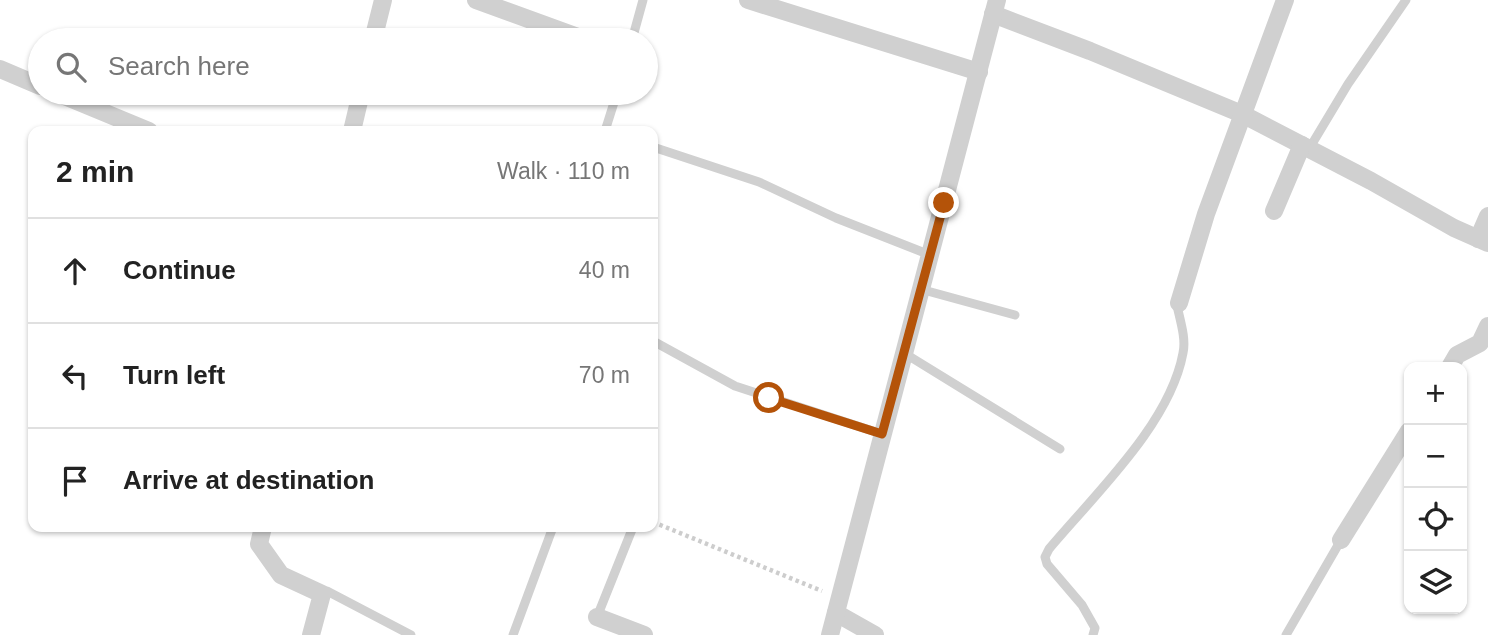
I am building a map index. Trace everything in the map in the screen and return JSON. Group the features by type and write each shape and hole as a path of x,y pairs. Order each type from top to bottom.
{"street":[{"path":"376,28 383,0"},
{"path":"476,0 553,28"},
{"path":"748,0 979,72"},
{"path":"1179,306 1206,214 1285,0"},
{"path":"830,635 995,7 1090,51 1242,114 1483,241 1488,216"},
{"path":"0,69 28,81"},
{"path":"86,105 137,126"},
{"path":"353,126 358,105"},
{"path":"1274,211 1306,147"},
{"path":"1453,362 1457,355 1480,343 1488,326"},
{"path":"1341,540 1404,440"},
{"path":"262,532 259,544 281,575 322,594 311,635"},
{"path":"837,605 875,635"},
{"path":"597,617 644,635"}],"lane":[{"path":"635,28 643,0"},
{"path":"1306,147 1406,0"},
{"path":"607,126 614,105"},
{"path":"658,148 760,181 836,218 930,255"},
{"path":"920,289 1014,315"},
{"path":"1093,635 1095,628 1091,618 1047,564 1045,557 1049,548 1144,437 1166,401 1183,355 1179,306"},
{"path":"658,344 735,386 882,434"},
{"path":"904,353 1060,449"},
{"path":"513,635 551,532"},
{"path":"597,617 631,532"},
{"path":"1286,635 1341,540"},
{"path":"314,591 327,591 411,635"}],"path":[{"path":"658,524 837,605"}],"route":[{"path":"769,398 882,434 944,203"}]}
